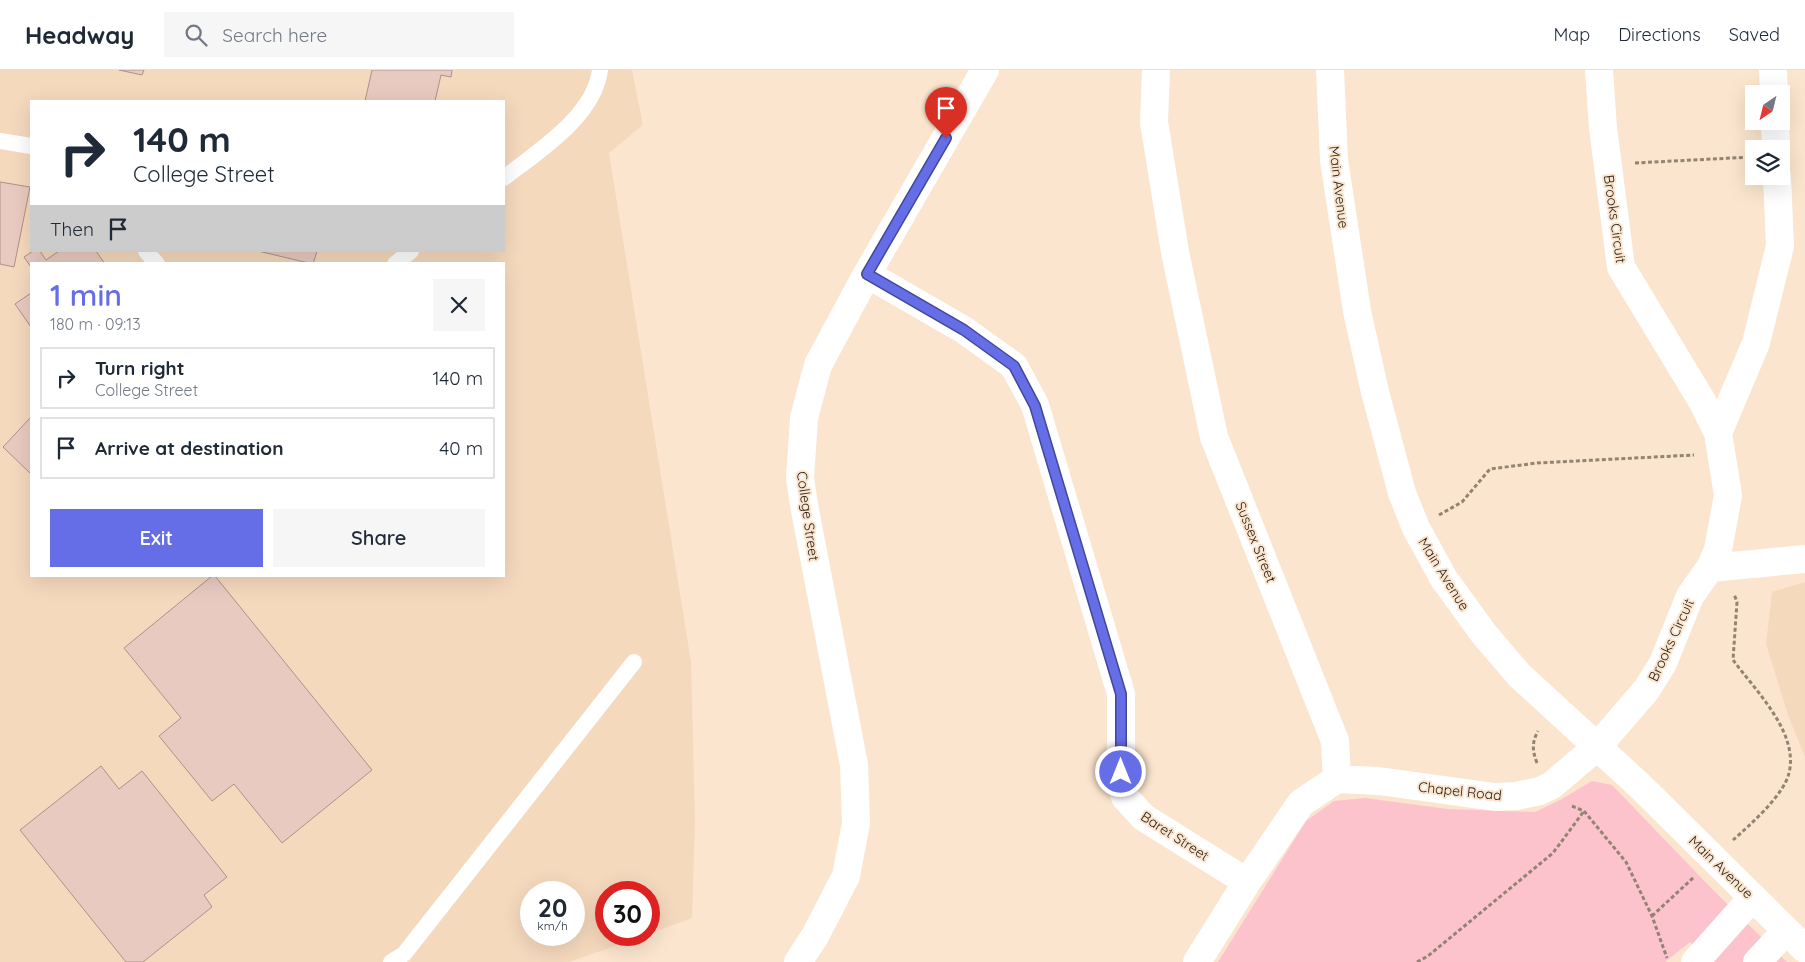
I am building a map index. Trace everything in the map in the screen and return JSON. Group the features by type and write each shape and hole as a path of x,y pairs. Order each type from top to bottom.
{"street":[{"name":"College Street","path":"798,962 815,936 846,876 856,823 854,765 802,496 800,478 804,418 818,365 867,274 985,70"},
{"name":"Sussex Street","path":"1156,70 1154,122 1174,252 1214,437 1335,741 1337,779"},
{"name":"Main Avenue","path":"1330,70 1334,160 1357,311 1382,420 1402,493 1416,528 1444,579 1484,634 1519,674 1598,746 1796,940"},
{"name":"Brooks Circuit","path":"1598,746 1647,689 1663,664 1690,596 1710,568 1718,550 1728,496 1718,433 1702,401 1621,267 1603,128 1599,70"},
{"path":"1773,70 1774,85"},
{"path":"1718,433 1756,343 1780,246 1777,185"},
{"name":"Baret Street","path":"867,274 964,330 1014,366 1035,406 1121,694 1121,772 1125,797 1143,817 1247,882"},
{"path":"1710,568 1805,559"},
{"name":"Chapel Road","path":"1337,779 1379,781 1495,797 1516,796 1540,791 1552,785 1598,746"},
{"path":"1196,962 1247,882 1302,803 1337,779"},
{"path":"1697,961 1752,897"},
{"path":"1757,962 1796,940"}],"lane":[{"path":"505,177 567,129 580,113 599,83 600,70"},
{"path":"0,141 30,146"},
{"path":"147,252 155,262"},
{"path":"397,262 410,252"},
{"path":"391,962 404,954 634,662"}],"path":[{"path":"1632,163 1745,157"},
{"path":"1416,528 1462,502 1490,469 1537,462 1715,454 1724,469"},
{"path":"1652,916 1776,798 1790,774 1791,747 1778,717 1733,660 1737,602 1727,581 1710,568"},
{"path":"1556,709 1538,730 1533,740 1533,753 1538,767 1567,804 1584,811 1626,862 1652,916 1668,962"},
{"path":"1416,962 1428,956 1553,853 1584,811"}],"shaded area":[{"path":"0,70 632,70 643,125 609,153 691,662 695,821 692,918 660,930 660,881 595,881 595,946 615,946 569,962 0,962"},
{"path":"1805,582 1805,757 1788,715 1766,644 1772,592"},
{"path":"1592,781 1612,785 1715,892 1787,962 1710,962 1690,942 1665,962 1218,962 1306,821 1334,801 1365,798 1448,809 1535,812"}],"building":[{"path":"119,70 144,70 142,75"},
{"path":"372,70 452,70 451,77 441,75 435,100 365,100"},
{"path":"0,182 30,187 14,267 0,264"},
{"path":"32,252 41,252 46,260 58,252 97,252 104,262 30,262 30,266 24,257"},
{"path":"262,252 317,252 314,262 305,262"},
{"path":"30,294 30,326 15,304"},
{"path":"30,418 30,473 3,447"},
{"path":"211,577 216,577 372,770 282,843 234,784 212,801 159,736 181,718 124,648"},
{"path":"101,766 119,789 142,771 227,877 204,895 212,907 143,962 126,962 20,830"}],"route":[{"path":"946,138 867,274 964,330 1014,366 1035,406 1121,694 1121,772"}]}
